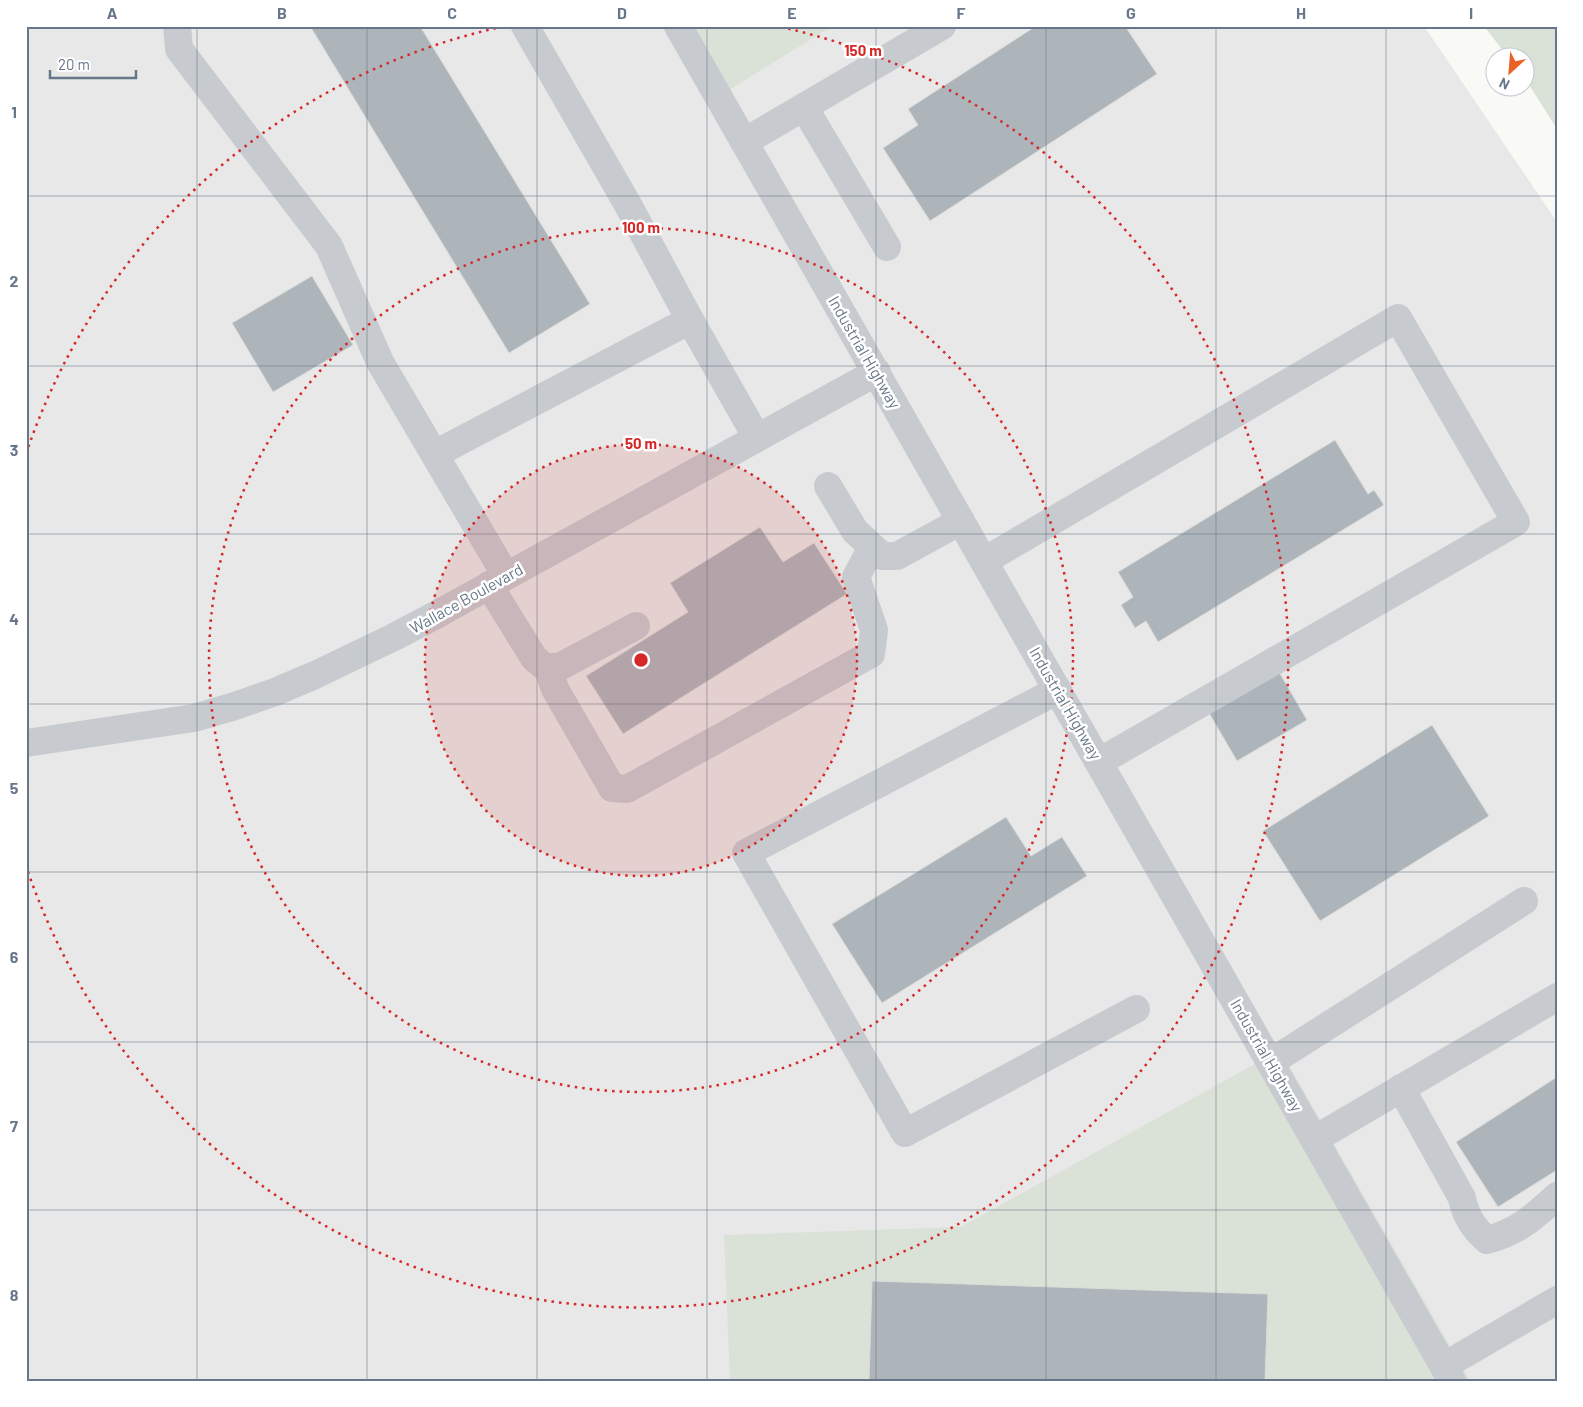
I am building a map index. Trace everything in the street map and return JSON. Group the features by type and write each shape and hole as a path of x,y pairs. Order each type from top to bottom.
{"street":[{"path":"177,26 179,49 329,246 380,362 435,454 534,658 548,668 555,689 612,788 627,789 871,654 874,630 856,577 872,547"},
{"path":"525,26 627,203 690,320 757,438"},
{"name":"Industrial Highway","path":"678,26 1448,1374"},
{"path":"744,142 942,26"},
{"path":"804,107 887,247"},
{"path":"984,561 1398,318 1516,522 1099,762"},
{"path":"435,454 690,320"},
{"name":"Wallace Boulevard","path":"26,743 194,718 275,692 324,671 402,633 877,372"},
{"path":"828,486 855,531 882,556 897,556 961,521"},
{"path":"548,668 561,666 636,626"},
{"path":"1058,690 746,853 905,1133 1136,1009"},
{"path":"1271,1062 1524,901"},
{"path":"1315,1139 1557,997"},
{"path":"1401,1088 1462,1198 1465,1212 1481,1235 1487,1240 1500,1237 1531,1220 1557,1196"},
{"path":"1448,1374 1557,1300"}],"shaded area":[{"path":"26,26 1424,26 1557,222 1557,1381 26,1381"},
{"path":"689,26 832,26 726,92"},
{"path":"1484,26 1557,26 1557,129 1536,96 1536,48 1501,48"},
{"path":"1280,1050 1470,1381 730,1381 724,1235 961,1227"}],"building":[{"path":"310,26 420,26 590,304 509,353"},
{"path":"1036,26 1125,26 1157,74 930,221 883,148 918,125 908,109"},
{"path":"312,276 353,345 273,392 232,323"},
{"path":"1335,440 1368,494 1374,490 1384,505 1158,642 1146,621 1135,628 1121,605 1133,597 1118,572"},
{"path":"760,527 783,562 814,543 847,594 623,734 586,676 688,612 670,583"},
{"path":"1279,672 1307,720 1237,761 1209,713"},
{"path":"1432,725 1489,816 1320,921 1263,831"},
{"path":"1006,817 1031,856 1062,837 1087,876 882,1003 832,924"},
{"path":"1557,1077 1557,1170 1498,1207 1456,1142"},
{"path":"872,1281 1268,1294 1265,1381 869,1381"}]}
